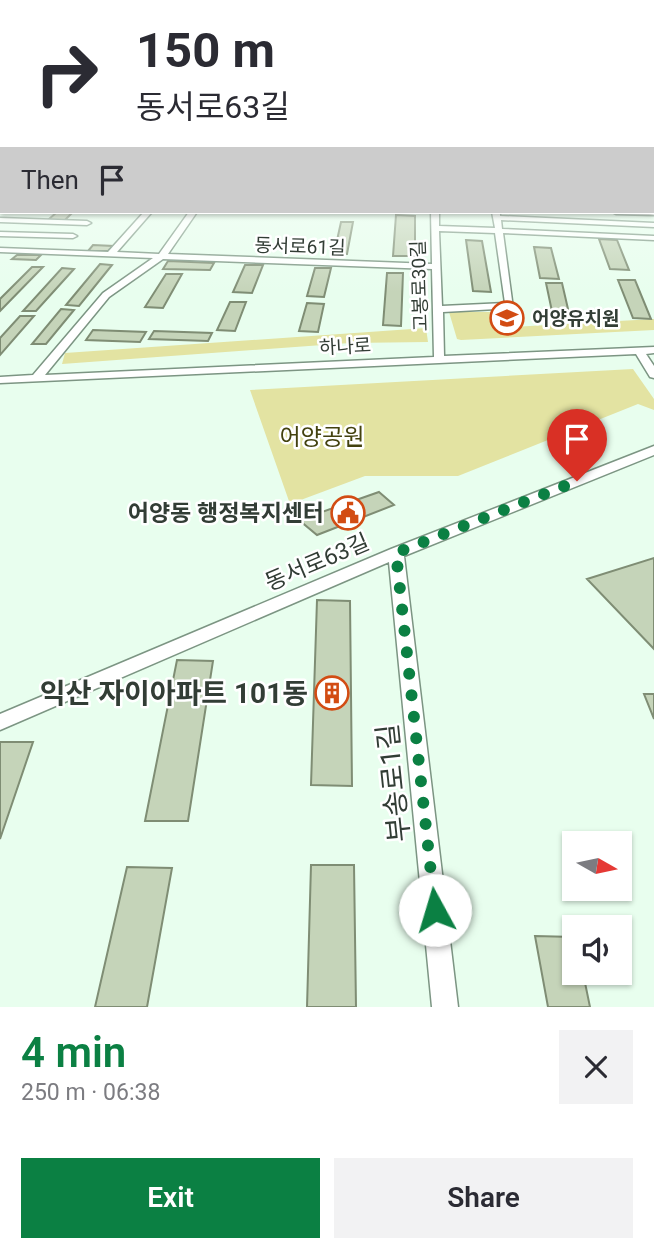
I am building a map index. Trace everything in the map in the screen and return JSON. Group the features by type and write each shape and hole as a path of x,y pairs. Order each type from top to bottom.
{"street":[{"path":"111,254 146,214"},
{"path":"37,377 106,295 162,256 192,214"},
{"name":"고봉로30길","path":"435,214 439,359"},
{"path":"610,214 620,237"},
{"path":"436,309 510,306 496,215 654,225"},
{"path":"0,220 89,220 57,253"},
{"path":"435,228 654,238"},
{"path":"0,234 73,236"},
{"name":"동서로61길","path":"0,250 436,267"},
{"path":"639,351 654,375"},
{"name":"하나로","path":"0,380 654,351"},
{"name":"동서로63길","path":"0,722 396,553 654,450"},
{"name":"부송로1길","path":"396,553 445,1007"}],"green space":[{"path":"449,312 491,312 496,328 654,319 654,330 461,340 457,339"},
{"path":"426,328 428,342 350,343 62,364 65,353"},
{"name":"어양공원","path":"633,369 654,399 654,410 638,404 458,476 365,476 290,504 250,390"}],"building":[{"path":"55,214 71,214 65,220 48,220"},
{"path":"396,215 415,216 415,256 393,256"},
{"path":"341,222 353,222 347,254 334,254"},
{"path":"599,239 617,240 629,270 610,269"},
{"path":"466,240 482,241 491,292 473,291"},
{"path":"93,245 113,246 108,251 88,251"},
{"path":"534,247 551,248 559,279 540,278"},
{"path":"17,255 41,255 36,260 12,259"},
{"path":"168,261 214,263 210,270 163,269"},
{"path":"100,264 112,265 79,306 66,305"},
{"path":"245,265 263,265 252,293 233,292"},
{"path":"32,267 43,267 0,311 0,299"},
{"path":"62,268 74,269 36,311 23,311"},
{"path":"315,268 331,268 324,297 307,296"},
{"path":"387,273 403,273 401,326 383,325"},
{"path":"166,274 182,274 163,308 145,307"},
{"path":"618,280 635,280 651,319 633,318"},
{"path":"546,283 562,283 571,322 554,321"},
{"path":"230,302 246,302 235,331 217,330"},
{"path":"307,303 324,304 318,332 299,331"},
{"path":"61,309 74,310 46,344 32,344"},
{"path":"495,312 516,313 518,327 497,326"},
{"path":"20,316 34,316 0,355 0,338"},
{"path":"93,330 146,332 140,342 86,340"},
{"path":"154,331 212,333 208,341 149,339"},
{"name":"어양동 행정복지센터","path":"379,492 394,505 317,535 299,520"},
{"path":"654,558 654,649 587,579"},
{"name":"익산 자이아파트 101동","path":"317,600 350,601 352,786 311,785"},
{"path":"177,660 213,661 188,821 145,821"},
{"path":"644,694 654,694 654,719"},
{"path":"0,742 33,742 0,839"},
{"path":"311,865 354,865 356,1007 307,1007"},
{"path":"127,867 172,868 147,1007 95,1007"},
{"path":"535,936 562,937 562,985 585,985 590,1007 548,1007"}],"place":[{"name":"어양유치원","path":"507,318"},
{"name":"어양동 행정복지센터","path":"348,513"},
{"name":"익산 자이아파트 101동","path":"332,693"}],"route":[{"path":"435,910 396,553 577,481"}]}
